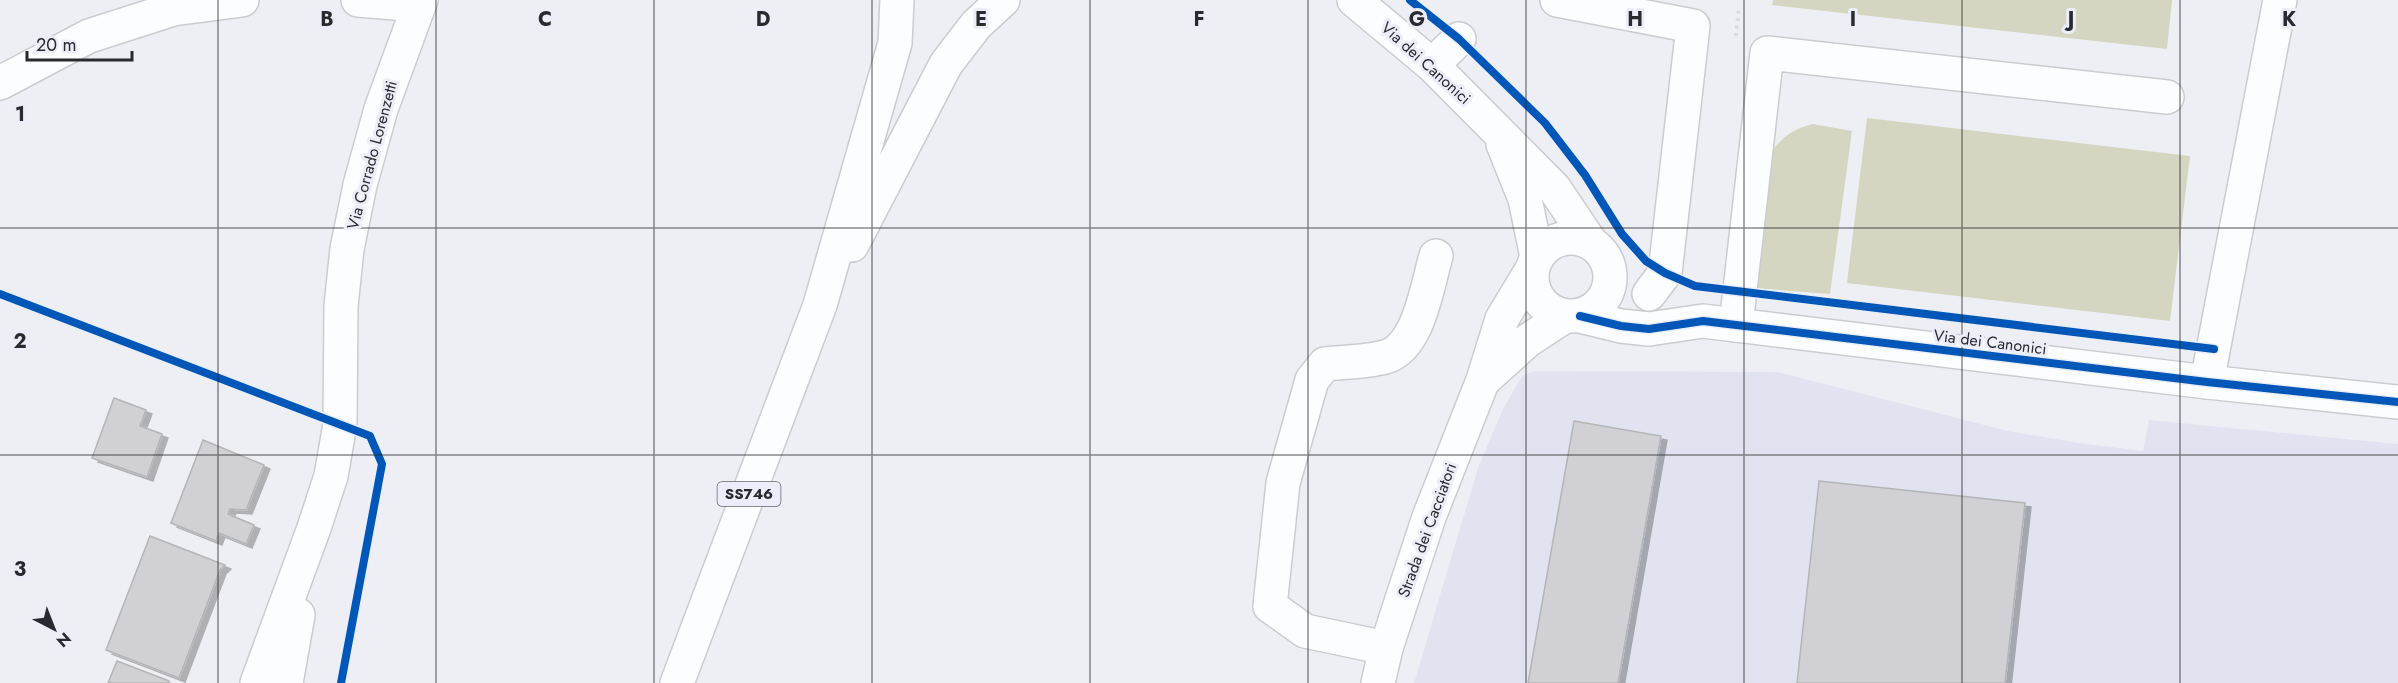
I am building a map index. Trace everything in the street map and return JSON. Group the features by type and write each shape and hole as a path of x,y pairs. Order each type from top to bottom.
{"street":[{"path":"0,83 9,76 89,36 173,9 242,0"},
{"path":"358,0 420,2"},
{"name":"SS746","path":"677,683 820,306 895,43 897,0"},
{"name":"SS746","path":"820,306 946,64 975,25 1002,0"},
{"name":"Via dei Canonici","path":"1354,0 1432,65 1554,188 1600,255"},
{"path":"1557,0 1693,26 1665,273 1649,294"},
{"path":"2207,382 2280,0"},
{"name":"Via Corrado Lorenzetti","path":"257,683 331,476 340,424 341,306 350,238 360,185 381,109 420,2"},
{"path":"1432,65 1459,39"},
{"path":"1736,325 1767,53 2167,97"},
{"name":"Via dei Canonici","path":"1496,129 1525,199 1534,264 1532,287 1539,300 1550,311 1621,326 1649,329 1703,321 2207,382 2398,402"},
{"name":"Via dei Canonici","path":"1534,264 1547,245 1561,239 1576,238 1649,294 1703,321"},
{"path":"1572,316 1594,309 1605,298 1610,283 1600,255"},
{"path":"1386,648 1305,631 1270,606 1283,483 1312,380 1325,364 1387,356 1401,348 1415,330 1436,256"},
{"name":"Strada dei Cacciatori","path":"1378,683 1386,648 1429,517 1483,380 1502,319 1534,264"},
{"name":"Strada dei Cacciatori","path":"1483,380 1527,340 1572,316"},
{"name":"Via Corrado Lorenzetti","path":"286,683 314,528"}],"shaded area":[{"path":"1534,371 1778,372 2008,431 2143,451 2149,420 2398,444 2398,683 1414,683 1478,468 1503,409 1522,376"}],"green space":[{"path":"1773,0 2172,0 2167,49 1772,5"},
{"path":"1867,118 2190,156 2170,321 1847,283"},
{"path":"1813,124 1852,131 1830,294 1754,288 1768,156 1787,136"}],"building":[{"path":"114,398 146,410 140,426 162,434 147,477 92,458"},
{"path":"1574,421 1661,436 1618,683 1528,683"},
{"path":"203,440 264,465 246,510 230,509 228,514 254,525 246,544 219,533 216,541 171,523"},
{"path":"1819,481 2025,503 2005,683 1797,683"},
{"path":"150,536 225,565 220,570 179,678 106,650"},
{"path":"117,661 169,681 168,683 108,683"}],"cycle path":[{"path":"1410,0 1459,39 1545,123 1585,175 1622,234 1646,261 1665,273 1695,286 2214,349"},
{"path":"0,294 370,436 382,464 341,683"},
{"path":"1580,316 1621,326 1649,329 1703,321 2207,382 2398,402"}]}
